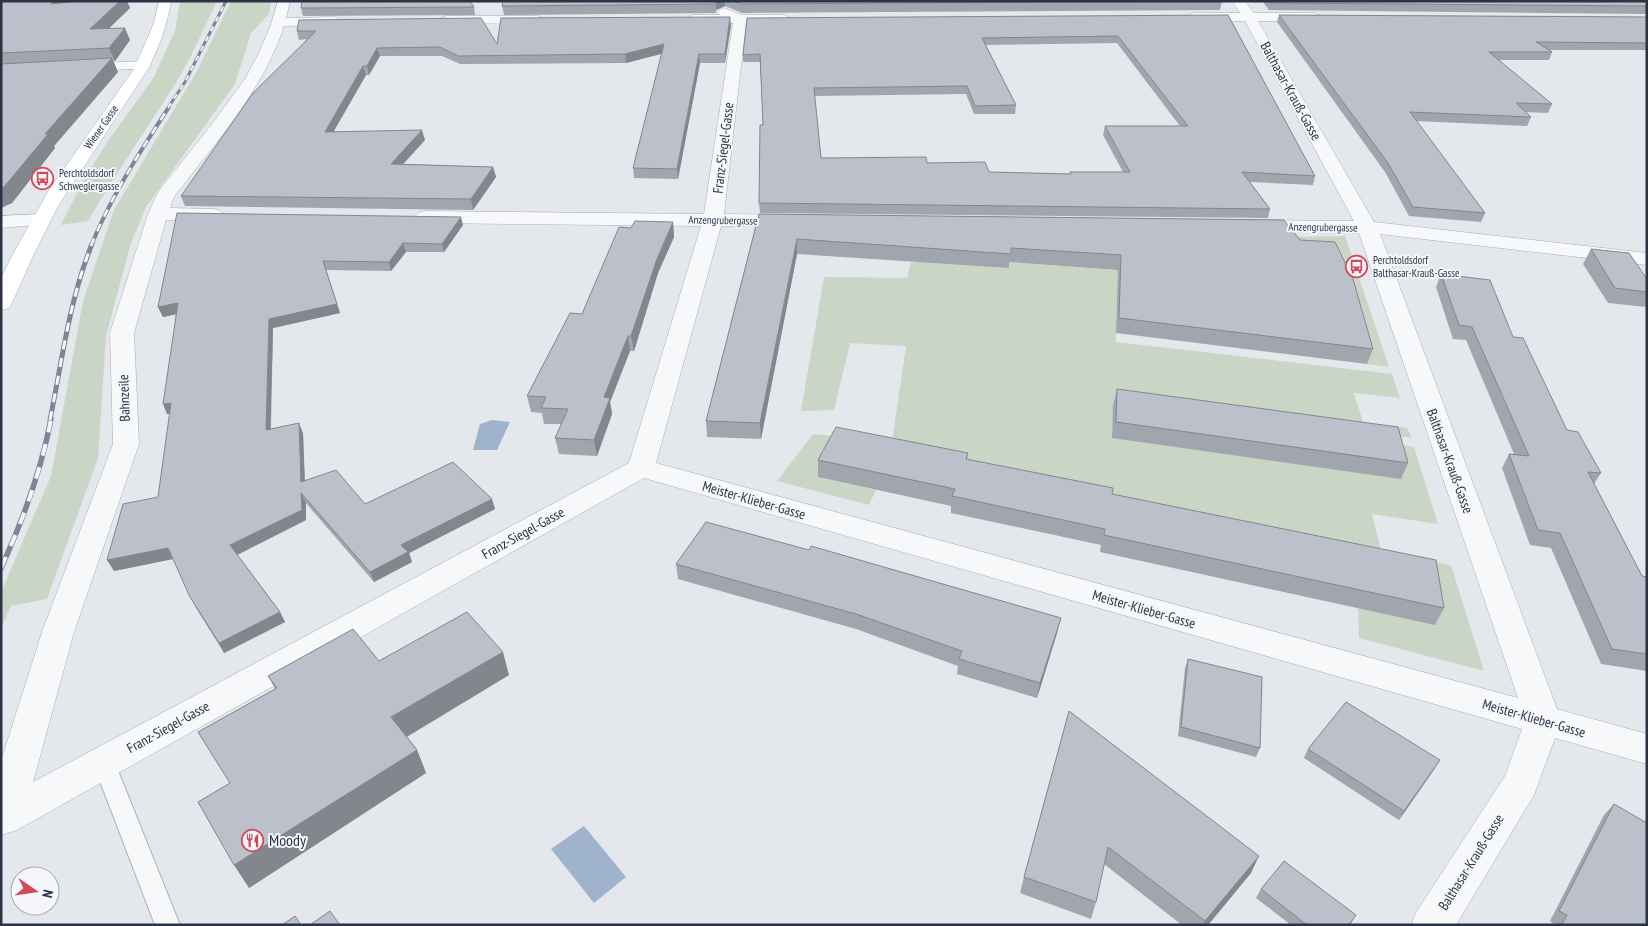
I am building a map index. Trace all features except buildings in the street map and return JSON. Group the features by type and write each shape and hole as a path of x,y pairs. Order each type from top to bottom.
{"main road":[{"name":"Wiener Gasse","path":"1,303 22,252 40,220 67,176 144,64 158,32 164,12 164,1"}],"street":[{"name":"Balthasar-Krauß-Gasse","path":"1238,1 1249,16 1367,227 1543,720 1521,783 1432,925"},
{"path":"710,5 740,19"},
{"path":"282,12 347,21"},
{"name":"Bahnzeile","path":"2,818 58,632 126,444 122,333 158,214 165,196 246,90 262,62 282,12"},
{"path":"1179,17 1329,17"},
{"name":"Franz-Siegel-Gasse","path":"2,818 641,468 714,220 740,19"},
{"path":"681,20 800,19"},
{"path":"436,20 554,20"},
{"path":"60,69 144,64"},
{"path":"158,214 229,215"},
{"name":"Anzengrubergasse","path":"407,217 813,221"},
{"path":"1,222 40,220"},
{"name":"Anzengrubergasse","path":"1238,226 1367,227 1647,259"},
{"name":"Meister-Klieber-Gasse","path":"641,468 1647,749"}],"lane":[{"path":"104,762 168,925"}],"green space":[{"path":"180,1 217,1 180,76 88,221 61,225 82,183 108,141 154,77 175,31"},
{"path":"231,1 271,1 269,14 251,33 235,84 146,207 131,243 106,336 98,458 47,599 11,606 1,629 1,592 51,476 83,301 114,210 197,71"},
{"path":"1345,236 1389,367 1367,364 1359,338 1117,309 1116,342 1392,374 1400,398 1354,393 1363,422 1407,428 1412,438 1114,398 1112,438 1391,443 1414,447 1438,524 1372,514 1382,554 1451,565 1484,671 1359,638 1358,608 1427,577 818,477 876,490 869,505 777,481 813,434 892,442 906,346 850,343 834,410 801,411 824,277 907,278 911,262 1009,262 1118,270 1282,237"}],"water":[{"path":"492,420 510,422 497,450 473,450 480,424"},
{"path":"584,826 626,877 594,903 551,849"}],"railway":[{"path":"168,108 185,82 226,1"},
{"path":"91,246 117,192 169,107"},
{"path":"50,420 62,353 77,287 92,244"},
{"path":"1,568 17,532 30,495 42,458 51,419"}],"place":[{"name":"Perchtoldsdorf Schweglergasse","path":"43,179"},
{"name":"Perchtoldsdorf Balthasar-Krauß-Gasse","path":"1357,266"},
{"name":"Moody","path":"253,840"}]}
